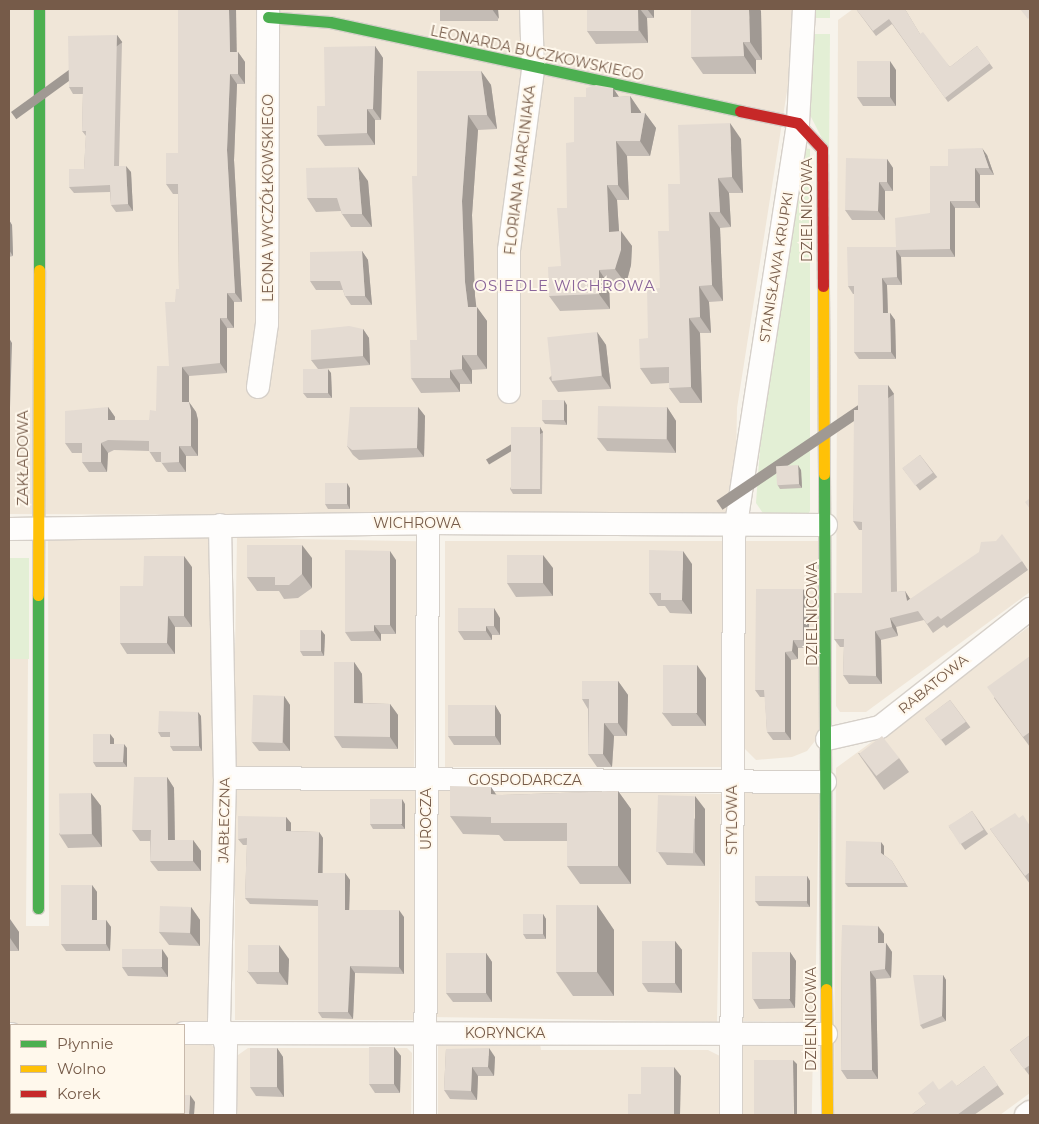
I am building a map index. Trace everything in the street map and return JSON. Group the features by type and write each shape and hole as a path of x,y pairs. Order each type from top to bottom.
{"street":[{"name":"ZAKŁADOWA","path":"38,908 39,9"},
{"name":"FLORIANA MARCINIAKA","path":"509,392 509,250 532,69 531,9"},
{"name":"STANISŁAWA KRUPKI","path":"736,525 798,123 804,9"},
{"name":"LEONARDA BUCZKOWSKIEGO","path":"268,13 330,22 532,69 798,123"},
{"name":"LEONA WYCZÓŁKOWSKIEGO","path":"258,387 267,324 268,13"},
{"name":"DZIELNICOWA","path":"798,123 822,149 822,493 826,525 827,1115"},
{"name":"UROCZA","path":"425,1115 428,523"},
{"name":"WICHROWA","path":"9,529 38,526 220,524 826,525"},
{"name":"JABŁECZNA","path":"220,524 225,778 222,1033 225,1115"},
{"name":"STYLOWA","path":"731,1115 732,781 736,525"},
{"name":"RABATOWA","path":"827,739 880,727 1030,609"},
{"name":"GOSPODARCZA","path":"225,778 825,782"},
{"name":"KORYNCKA","path":"185,1033 826,1034"},
{"path":"1026,1115 1030,1112"}],"shaded area":[{"path":"9,9 792,9 793,53 737,408 735,516 9,514"},
{"path":"853,9 1030,9 1030,592 866,712 840,712 836,706 838,20"},
{"path":"216,538 214,1026 185,1026 185,1024 9,1024 9,659 28,659 26,926 49,926 48,539"},
{"path":"237,538 418,541 414,772 233,769"},
{"path":"445,541 722,541 722,767 445,767"},
{"path":"744,541 820,541 819,736 807,751 792,757 756,760 744,748"},
{"path":"1030,626 1030,1093 1000,1115 834,1115 836,768"},
{"path":"235,787 417,787 417,1020 235,1020"},
{"path":"435,789 721,794 717,1022 431,1017"},
{"path":"743,789 819,790 815,1022 739,1021"},
{"path":"9,1042 10,1114 185,1114 185,1042 208,1042 216,1049 216,1115 9,1115"},
{"path":"540,1043 541,1050 708,1050 722,1057 722,1115 438,1115 438,1045"},
{"path":"743,1043 813,1044 812,1115 742,1115"},
{"path":"248,1048 407,1048 412,1053 411,1115 237,1115 238,1055"}],"green space":[{"path":"814,9 830,9 830,18 814,18"},
{"path":"814,34 830,34 829,152 810,115"},
{"path":"803,148 810,149 810,511 807,516 767,519 756,503 761,434"},
{"path":"9,558 29,558 29,659 9,659"}],"building":[{"path":"178,9 229,9 230,52 238,52 238,74 230,74 227,150 235,293 227,293 227,318 220,318 220,363 182,367 182,402 189,402 191,410 191,446 179,446 179,462 161,463 161,452 149,452 149,441 108,440 101,443 101,462 82,462 82,443 65,443 65,411 108,407 108,420 149,420 150,410 156,411 157,366 169,366 165,302 175,302 176,289 179,289 178,184 166,184 166,153 178,153"},
{"path":"587,9 638,9 638,31 587,31"},
{"path":"691,9 749,9 750,42 743,42 744,56 691,57"},
{"path":"856,9 905,9 920,34 923,32 950,67 977,46 990,63 945,98 889,19 873,31"},
{"path":"1020,9 1030,9 1030,17 1028,19"},
{"path":"117,35 114,166 126,166 128,204 111,205 110,185 69,187 69,169 84,169 86,131 82,131 83,87 69,87 68,36"},
{"path":"375,46 373,109 367,109 367,133 317,135 317,106 325,106 324,47"},
{"path":"857,61 890,61 890,97 857,97"},
{"path":"417,71 481,71 487,115 468,115 462,201 465,282 468,307 477,307 477,355 462,355 462,369 450,370 450,378 411,378 410,340 417,340 412,176 417,176"},
{"path":"596,85 613,88 613,97 630,96 631,113 645,113 640,141 616,141 618,185 607,185 609,232 621,231 621,250 615,269 599,270 599,294 549,296 548,267 561,266 557,208 567,208 566,143 574,142 574,97 586,97 586,88"},
{"path":"730,123 732,177 718,178 720,212 709,212 712,285 699,286 700,317 689,318 691,387 669,388 669,367 640,368 639,339 648,338 647,289 660,288 658,231 669,231 668,184 680,184 678,125"},
{"path":"982,148 989,168 975,168 975,201 950,201 950,249 896,250 897,277 882,278 883,313 890,313 891,352 854,352 854,286 848,286 847,247 896,247 895,218 930,213 930,166 948,166 948,149"},
{"path":"846,158 887,159 887,182 879,182 878,211 845,210"},
{"path":"358,167 362,214 342,214 337,198 307,198 306,168"},
{"path":"362,251 365,296 345,296 340,281 310,281 310,252"},
{"path":"349,326 363,329 363,356 311,360 311,330"},
{"path":"597,332 602,376 552,381 547,337"},
{"path":"303,369 328,369 328,393 303,393"},
{"path":"858,385 888,385 891,592 905,591 907,601 979,552 981,542 996,541 1002,534 1022,561 941,619 938,616 927,624 918,611 890,618 892,627 875,631 876,676 843,675 844,639 834,639 834,593 862,593 862,522 853,521 854,410 858,410"},
{"path":"542,400 564,400 564,420 542,420"},
{"path":"598,406 667,407 666,439 597,438"},
{"path":"350,407 418,407 417,448 352,450 347,446"},
{"path":"511,427 540,427 540,489 511,489"},
{"path":"920,455 933,473 915,486 902,468"},
{"path":"798,465 799,484 777,485 776,466"},
{"path":"325,483 347,483 347,504 325,504"},
{"path":"1030,498 1030,509 1025,502"},
{"path":"247,545 302,545 302,574 289,585 275,585 275,577 247,577"},
{"path":"345,550 390,551 390,625 374,625 374,631 345,632"},
{"path":"649,550 683,551 682,600 661,600 661,593 649,593"},
{"path":"507,555 543,555 543,583 507,583"},
{"path":"144,556 184,556 184,616 168,616 167,643 120,643 120,586 143,586"},
{"path":"756,589 803,589 803,640 793,640 792,651 785,652 785,732 767,732 764,690 755,690"},
{"path":"458,608 494,608 494,626 486,626 486,631 458,631"},
{"path":"300,630 321,630 321,651 300,651"},
{"path":"1030,656 1030,732 1023,737 987,687"},
{"path":"334,662 354,662 354,703 390,704 390,737 334,736"},
{"path":"663,665 697,665 697,713 663,713"},
{"path":"582,681 618,681 618,723 604,723 603,754 588,754 589,699 582,699"},
{"path":"253,695 284,696 282,743 251,742"},
{"path":"950,700 966,722 941,740 925,718"},
{"path":"448,705 495,705 495,736 448,736"},
{"path":"159,711 198,712 199,746 170,746 170,732 158,732"},
{"path":"93,734 110,734 110,744 124,744 123,762 93,762"},
{"path":"882,736 899,758 876,776 859,754"},
{"path":"134,777 167,777 168,840 193,840 193,861 150,861 151,830 132,830"},
{"path":"450,786 491,787 491,794 502,795 618,791 618,866 567,866 567,823 491,823 491,817 450,816"},
{"path":"91,793 92,834 60,835 59,794"},
{"path":"658,795 695,796 693,853 656,852"},
{"path":"370,799 402,799 402,824 370,824"},
{"path":"972,811 984,830 960,844 948,826"},
{"path":"1015,813 1019,818 1023,815 1030,826 1030,872 1025,876 990,829"},
{"path":"238,816 286,817 286,831 319,832 318,873 345,873 345,910 399,910 399,967 350,966 348,1012 318,1012 318,900 245,898 247,838 238,839"},
{"path":"846,841 881,842 881,853 892,861 905,883 845,883"},
{"path":"755,876 807,876 807,901 755,901"},
{"path":"61,885 92,885 92,920 106,920 106,944 61,944"},
{"path":"556,905 597,905 597,972 556,972"},
{"path":"160,906 191,907 190,933 159,932"},
{"path":"523,914 543,914 543,934 523,934"},
{"path":"9,919 10,919 9,938"},
{"path":"842,925 878,926 878,943 886,943 885,969 870,971 872,1070 841,1070"},
{"path":"642,941 675,941 675,983 642,983"},
{"path":"248,945 279,945 279,972 248,972"},
{"path":"122,949 162,949 162,967 122,967"},
{"path":"752,952 790,952 790,999 752,999"},
{"path":"446,953 486,953 486,993 446,993"},
{"path":"913,975 943,975 942,1016 920,1025"},
{"path":"1030,1035 1030,1065 1024,1069 1010,1050"},
{"path":"369,1047 394,1047 394,1084 369,1084"},
{"path":"250,1048 277,1048 277,1087 250,1087"},
{"path":"489,1048 488,1067 472,1067 471,1091 444,1090 446,1049"},
{"path":"754,1060 793,1060 793,1115 754,1115"},
{"path":"984,1066 998,1085 957,1115 911,1115 926,1104 918,1093 933,1081 939,1090 952,1080 957,1086"},
{"path":"641,1067 674,1067 674,1115 628,1115 628,1094 641,1094"},
{"path":"185,1095 190,1095 189,1115 27,1115 185,1114"}],"traffic: fast":[{"path":"39,9 39,270"},
{"path":"268,17 330,22 740,111"},
{"path":"824,474 826,989"},
{"path":"38,595 38,908"}],"traffic: slow":[{"path":"38,595 39,270"},
{"path":"823,286 824,474"},
{"path":"826,989 827,1115"}],"traffic: jam":[{"path":"740,111 798,123 822,149 823,286"}],"district":[{"name":"OSIEDLE WICHROWA","path":"565,286"}]}
